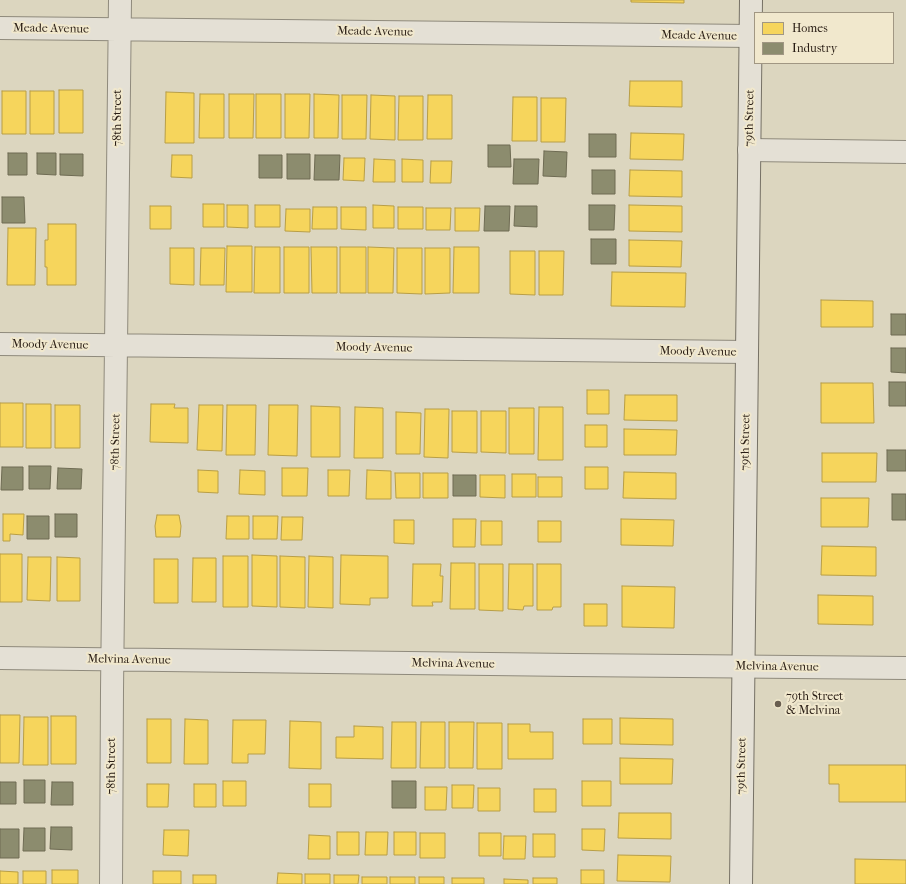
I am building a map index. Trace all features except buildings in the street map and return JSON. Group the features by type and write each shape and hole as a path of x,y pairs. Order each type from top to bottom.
{"street":[{"name":"78th Street","path":"111,884 120,0"},
{"name":"79th Street","path":"741,884 751,0"},
{"name":"Meade Avenue","path":"0,28 750,36"},
{"path":"749,150 906,152"},
{"name":"Moody Avenue","path":"0,344 747,352"},
{"name":"Melvina Avenue","path":"0,658 906,668"}],"place":[{"name":"79th Street & Melvina","path":"778,704"}]}
